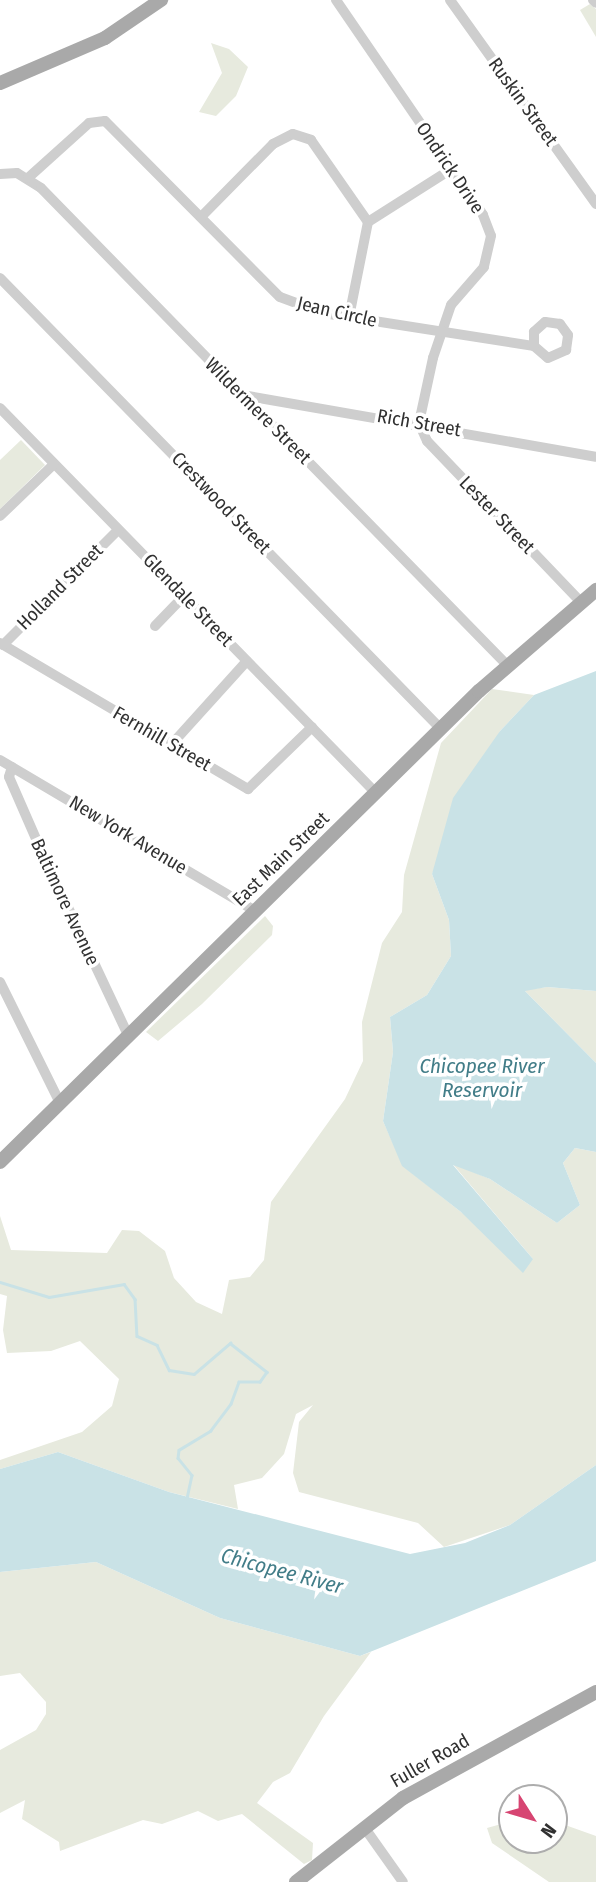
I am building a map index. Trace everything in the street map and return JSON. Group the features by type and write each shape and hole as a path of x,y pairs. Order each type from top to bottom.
{"main road":[{"path":"0,83 95,43 161,0"},
{"name":"East Main Street","path":"0,1162 441,729 508,665 596,590"},
{"name":"Fuller Road","path":"300,1880 404,1797 596,1692"}],"street":[{"name":"Ondrick Drive","path":"336,0 483,215 491,250 484,267 454,300 444,335 433,358 419,424"},
{"name":"Ruskin Street","path":"450,0 596,204"},
{"name":"Jean Circle","path":"28,178 97,119 112,126 280,297 296,305 349,317 444,335 534,346"},
{"path":"201,217 273,144 293,134 311,140 368,222 349,317"},
{"path":"368,222 450,170"},
{"path":"0,174 28,178"},
{"name":"Wildermere Street","path":"28,178 508,665"},
{"name":"Crestwood Street","path":"0,278 441,729"},
{"name":"Rich Street","path":"242,395 596,457"},
{"name":"Glendale Street","path":"0,408 376,793"},
{"name":"Lester Street","path":"419,424 427,441 581,602"},
{"path":"0,516 54,464"},
{"name":"Holland Street","path":"1,644 118,530"},
{"path":"155,626 184,596"},
{"name":"Fernhill Street","path":"1,644 248,789 312,727"},
{"path":"171,745 247,661"},
{"name":"New York Avenue","path":"0,760 255,911"},
{"name":"Baltimore Avenue","path":"12,767 9,777 128,1035"},
{"path":"0,982 60,1103"},
{"path":"364,1827 403,1882"}],"shaded area":[{"path":"590,4 596,9 596,37 580,10"},
{"path":"211,43 229,49 248,67 236,96 216,116 199,112 222,73"},
{"path":"21,440 45,465 0,509 0,460"},
{"path":"492,689 534,695 500,731 432,874 449,920 451,956 427,995 390,1017 393,1052 383,1121 403,1166 461,1212 533,1259 452,1163 490,1179 557,1223 580,1205 563,1163 575,1148 596,1152 596,1465 510,1525 444,1547 418,1523 299,1492 293,1473 299,1422 313,1405 296,1414 284,1454 262,1478 234,1485 238,1509 169,1492 58,1452 0,1469 0,1460 82,1432 112,1406 119,1379 80,1341 51,1351 7,1353 3,1330 7,1296 0,1294 0,1216 11,1250 107,1253 122,1230 139,1231 165,1251 174,1278 196,1302 222,1314 229,1280 250,1277 264,1260 271,1202 345,1099 363,1061 362,1022 382,943 402,912 404,875 441,743"},
{"path":"265,916 273,926 272,935 202,1004 158,1041 146,1032"},
{"path":"547,987 596,991 596,1063 524,990"},
{"path":"96,1562 220,1618 360,1656 371,1652 324,1716 290,1773 273,1782 257,1803 313,1843 312,1860 304,1864 242,1814 218,1821 198,1811 162,1824 143,1820 60,1851 59,1842 22,1819 25,1800 0,1813 0,1750 36,1730 46,1714 46,1702 20,1673 0,1676 0,1572"},
{"path":"498,1825 498,1847 492,1843 487,1828"},
{"path":"568,1826 596,1836 596,1882 549,1882 508,1854 568,1854"}],"water":[{"name":"Chicopee River Reservoir","path":"596,671 596,991 547,987 525,991 596,1063 596,1152 575,1148 563,1163 580,1205 557,1223 490,1179 453,1165 533,1259 523,1273 461,1212 402,1166 383,1121 393,1052 390,1017 427,995 451,956 449,920 432,874 453,798 500,731 534,695"},
{"name":"Chicopee River","path":"58,1452 169,1492 410,1554 465,1543 510,1525 596,1465 596,1561 360,1656 220,1618 96,1562 0,1572 0,1469"}],"waterway":[{"path":"0,1282 49,1297 124,1284 135,1299 137,1336 157,1345 169,1370 194,1374 230,1343 267,1372 260,1382 239,1382 231,1404 211,1431 179,1450 178,1458 192,1475 187,1498"}]}
